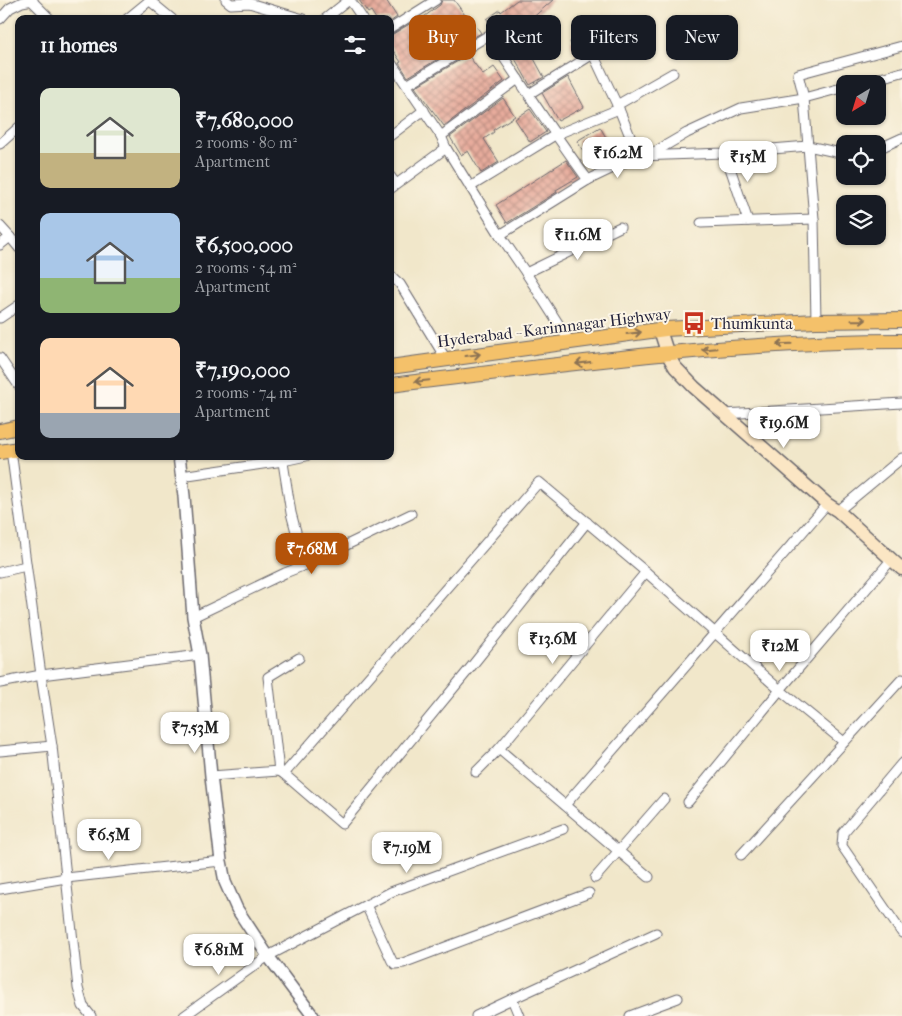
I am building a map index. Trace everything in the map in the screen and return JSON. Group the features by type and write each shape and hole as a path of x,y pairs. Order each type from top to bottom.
{"main road":[{"name":"Hyderabad - Karimnagar Highway","path":"394,366 660,330 816,321 902,320"},
{"path":"660,330 667,353 675,367 694,387 902,568"},
{"path":"394,384 667,353 751,346 902,341"},
{"path":"0,431 15,428"}],"street":[{"path":"0,19 10,8 22,2 32,0 46,15"},
{"path":"132,15 149,0 167,15"},
{"path":"226,0 231,4 249,3 290,15"},
{"path":"330,15 350,0 360,15"},
{"path":"394,26 436,0"},
{"path":"407,85 490,35 555,135 588,180"},
{"path":"816,321 814,219 804,98 798,74 902,46"},
{"path":"529,94 593,54 638,156"},
{"path":"394,67 441,136 446,148 500,235 570,342"},
{"path":"886,76 902,72"},
{"path":"470,187 555,135 618,107 673,73"},
{"path":"441,136 518,79"},
{"path":"650,156 686,133 741,108 804,98 836,90"},
{"path":"394,133 424,110"},
{"path":"0,144 15,131"},
{"path":"886,145 902,138"},
{"path":"500,235 588,180 638,156 725,153 808,146 836,152"},
{"path":"394,186 446,148"},
{"path":"725,153 748,221"},
{"path":"701,223 814,219"},
{"path":"0,226 15,243"},
{"path":"526,273 620,227"},
{"path":"0,245 10,237"},
{"path":"394,279 400,284 446,359"},
{"path":"0,318 15,308"},
{"path":"0,358 15,381"},
{"path":"10,374 15,371"},
{"path":"724,414 902,404"},
{"path":"10,450 52,746 78,988 84,1006 91,1016"},
{"path":"565,805 715,632 832,507 902,458"},
{"path":"179,460 193,616 200,655 211,776 225,882 237,910 268,956 313,1016"},
{"path":"181,476 277,460"},
{"path":"283,460 291,513 305,565"},
{"path":"211,776 282,772 539,482 646,572 780,690 844,742"},
{"path":"193,616 411,514"},
{"path":"300,658 268,677 282,772 342,824 472,667 587,522"},
{"path":"688,802 780,690 892,559"},
{"path":"0,572 26,566"},
{"path":"476,772 499,749 646,572"},
{"path":"0,683 41,675 200,655"},
{"path":"741,855 902,679"},
{"path":"0,751 52,746"},
{"path":"499,749 649,877"},
{"path":"902,763 843,833 842,846 902,933"},
{"path":"595,878 664,799"},
{"path":"184,1016 268,956 391,892 564,829"},
{"path":"0,890 66,878 221,860"},
{"path":"366,905 392,961 395,964 403,964 589,893"},
{"path":"476,1016 656,933"},
{"path":"630,1016 678,998"},
{"path":"512,999 519,1016"}],"building":[{"path":"359,0 386,0 397,17 394,19 394,15 374,15 371,11 368,13"},
{"path":"442,0 454,0 465,15 426,15 440,5"},
{"path":"517,0 553,0 536,15 493,15 500,10 501,12"},
{"path":"409,24 409,60 436,60 408,77 394,52 394,33"},
{"path":"476,26 481,33 476,36"},
{"path":"460,60 472,60 483,75 494,67 504,81 444,126 415,87"},
{"path":"516,60 535,60 544,77 530,85"},
{"path":"568,77 584,107 558,121 542,93"},
{"path":"503,98 515,116 493,130 494,132 484,139 499,162 481,173 468,151 461,155 450,137"},
{"path":"530,109 546,132 530,142 515,119"},
{"path":"600,127 608,141 585,154 577,141"},
{"path":"566,160 578,177 507,223 496,205"}],"place":[{"name":"Thumkunta","path":"694,323"}]}
